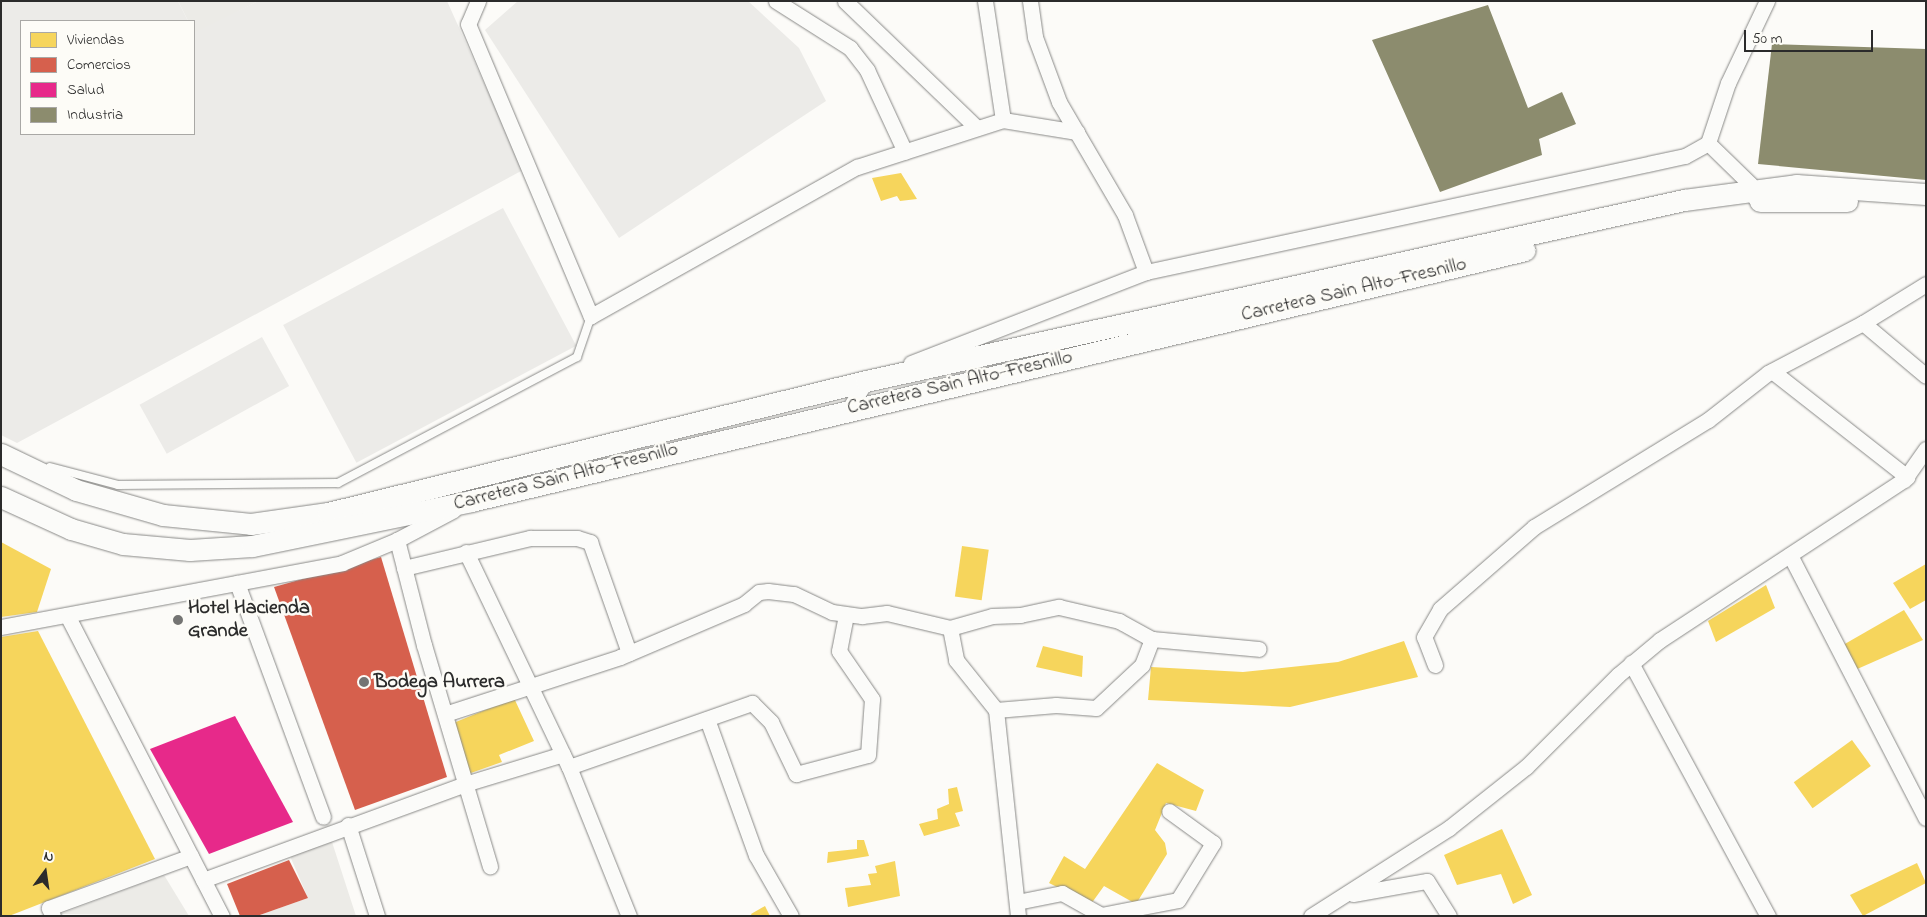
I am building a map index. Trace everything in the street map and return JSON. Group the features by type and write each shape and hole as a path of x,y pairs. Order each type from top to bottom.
{"main road":[{"path":"4,456 76,490 163,515 250,524 328,513 866,381 1684,200 1755,196 1796,185 1926,194"},
{"name":"Carretera Sain Alto-Fresnillo","path":"1,497 80,532 124,544 190,550 252,546 309,536 471,501 849,409 1755,196 1926,202"}],"street":[{"path":"478,1 468,24 591,316 857,167 1003,120 1078,132"},
{"path":"776,1 850,48 867,70 905,152"},
{"path":"845,1 977,128"},
{"path":"985,1 1003,120"},
{"path":"1030,1 1036,37 1059,102 1125,215 1146,272"},
{"path":"849,409 866,381 1146,272 1685,156 1708,143 1728,83 1767,1"},
{"path":"1708,143 1745,178 1755,196"},
{"path":"1435,665 1424,637 1440,609 1534,527 1708,420 1772,370 1863,323 1926,284"},
{"path":"1863,323 1926,376"},
{"path":"1772,370 1907,477"},
{"path":"1318,914 1450,828 1526,767 1631,664 1660,640 1907,477 1926,449"},
{"path":"1,627 342,563 397,540 471,501 472,479"},
{"path":"404,568 530,538 577,538 590,542 629,654"},
{"path":"397,540 445,714 490,866"},
{"path":"466,552 566,760 629,916"},
{"path":"1790,555 1926,818"},
{"path":"238,583 323,816"},
{"path":"445,714 629,654 744,604 759,592 794,594 832,612 846,615 887,613 950,628 992,616 1020,615 1059,607 1119,621 1152,639 1258,649"},
{"path":"67,615 222,916"},
{"path":"203,880 348,825 465,784 566,760 707,719 752,703 771,722 796,774 868,755 872,699 839,651 846,615"},
{"path":"950,628 956,660 996,710 1018,909 1062,894 1101,915 1178,900 1213,844 1169,811"},
{"path":"996,710 1056,705 1096,708 1142,665 1152,639"},
{"path":"1631,664 1768,916"},
{"path":"707,719 756,855 791,916"},
{"path":"348,825 377,916"},
{"path":"53,916 49,908 191,856"},
{"path":"1346,895 1427,881 1449,916"}],"lane":[{"path":"4,456 21,454 64,472 118,485 338,483 577,357 591,316"}],"shaded area":[{"path":"1,1 178,1 188,20 20,20 20,135 195,135 195,32 258,1 447,1 523,170 17,443 1,435"},
{"path":"178,1 258,1 195,35 195,20 188,20"},
{"path":"518,1 748,1 799,48 826,101 619,238 485,30"},
{"path":"503,208 576,346 356,463 283,325"},
{"path":"262,337 289,386 167,454 140,405"},
{"path":"332,842 356,916 257,916 308,898 290,856"},
{"path":"164,875 189,916 60,914"}],"building: Viviendas":[{"path":"901,173 917,199 900,201 897,196 881,201 872,178"},
{"path":"1,542 51,569 37,612 1,617"},
{"path":"962,546 989,550 982,600 955,597"},
{"path":"1926,564 1926,600 1910,609 1893,583"},
{"path":"1766,585 1775,608 1716,642 1708,621"},
{"path":"1904,610 1923,640 1855,670 1843,645"},
{"path":"38,631 155,859 9,916 1,916 1,637"},
{"path":"1404,641 1418,677 1290,707 1148,700 1151,667 1243,672 1338,662"},
{"path":"1043,646 1083,656 1082,677 1036,667"},
{"path":"514,698 534,741 499,755 502,762 468,774 451,724"},
{"path":"1852,740 1871,766 1813,808 1794,782"},
{"path":"1157,763 1204,790 1196,811 1166,803 1155,830 1165,843 1167,854 1136,904 1104,886 1091,904 1049,883 1064,856 1085,869"},
{"path":"957,787 963,811 955,813 960,826 924,836 919,824 938,819 937,809 949,804 948,789"},
{"path":"1502,829 1532,895 1513,904 1501,874 1457,885 1444,855"},
{"path":"857,840 864,840 869,856 827,863 828,852 857,849"},
{"path":"895,861 900,896 848,907 845,888 871,885 868,874 877,873 875,866"},
{"path":"1917,863 1926,883 1863,916 1850,895"},
{"path":"765,906 770,916 752,916 751,914"}],"building: Comercios":[{"name":"Bodega Aurrera","path":"381,557 447,777 355,810 274,587"},
{"path":"289,860 308,898 257,916 240,916 227,884"}],"building: Salud":[{"path":"235,716 293,822 209,854 150,749"}],"building: Industria":[{"path":"1488,5 1528,108 1562,92 1576,124 1539,139 1542,155 1440,192 1372,40"},
{"path":"1772,44 1926,49 1926,180 1758,164"}],"place":[{"name":"Hotel Hacienda Grande","path":"178,620"},
{"name":"Bodega Aurrera","path":"364,682"}]}
